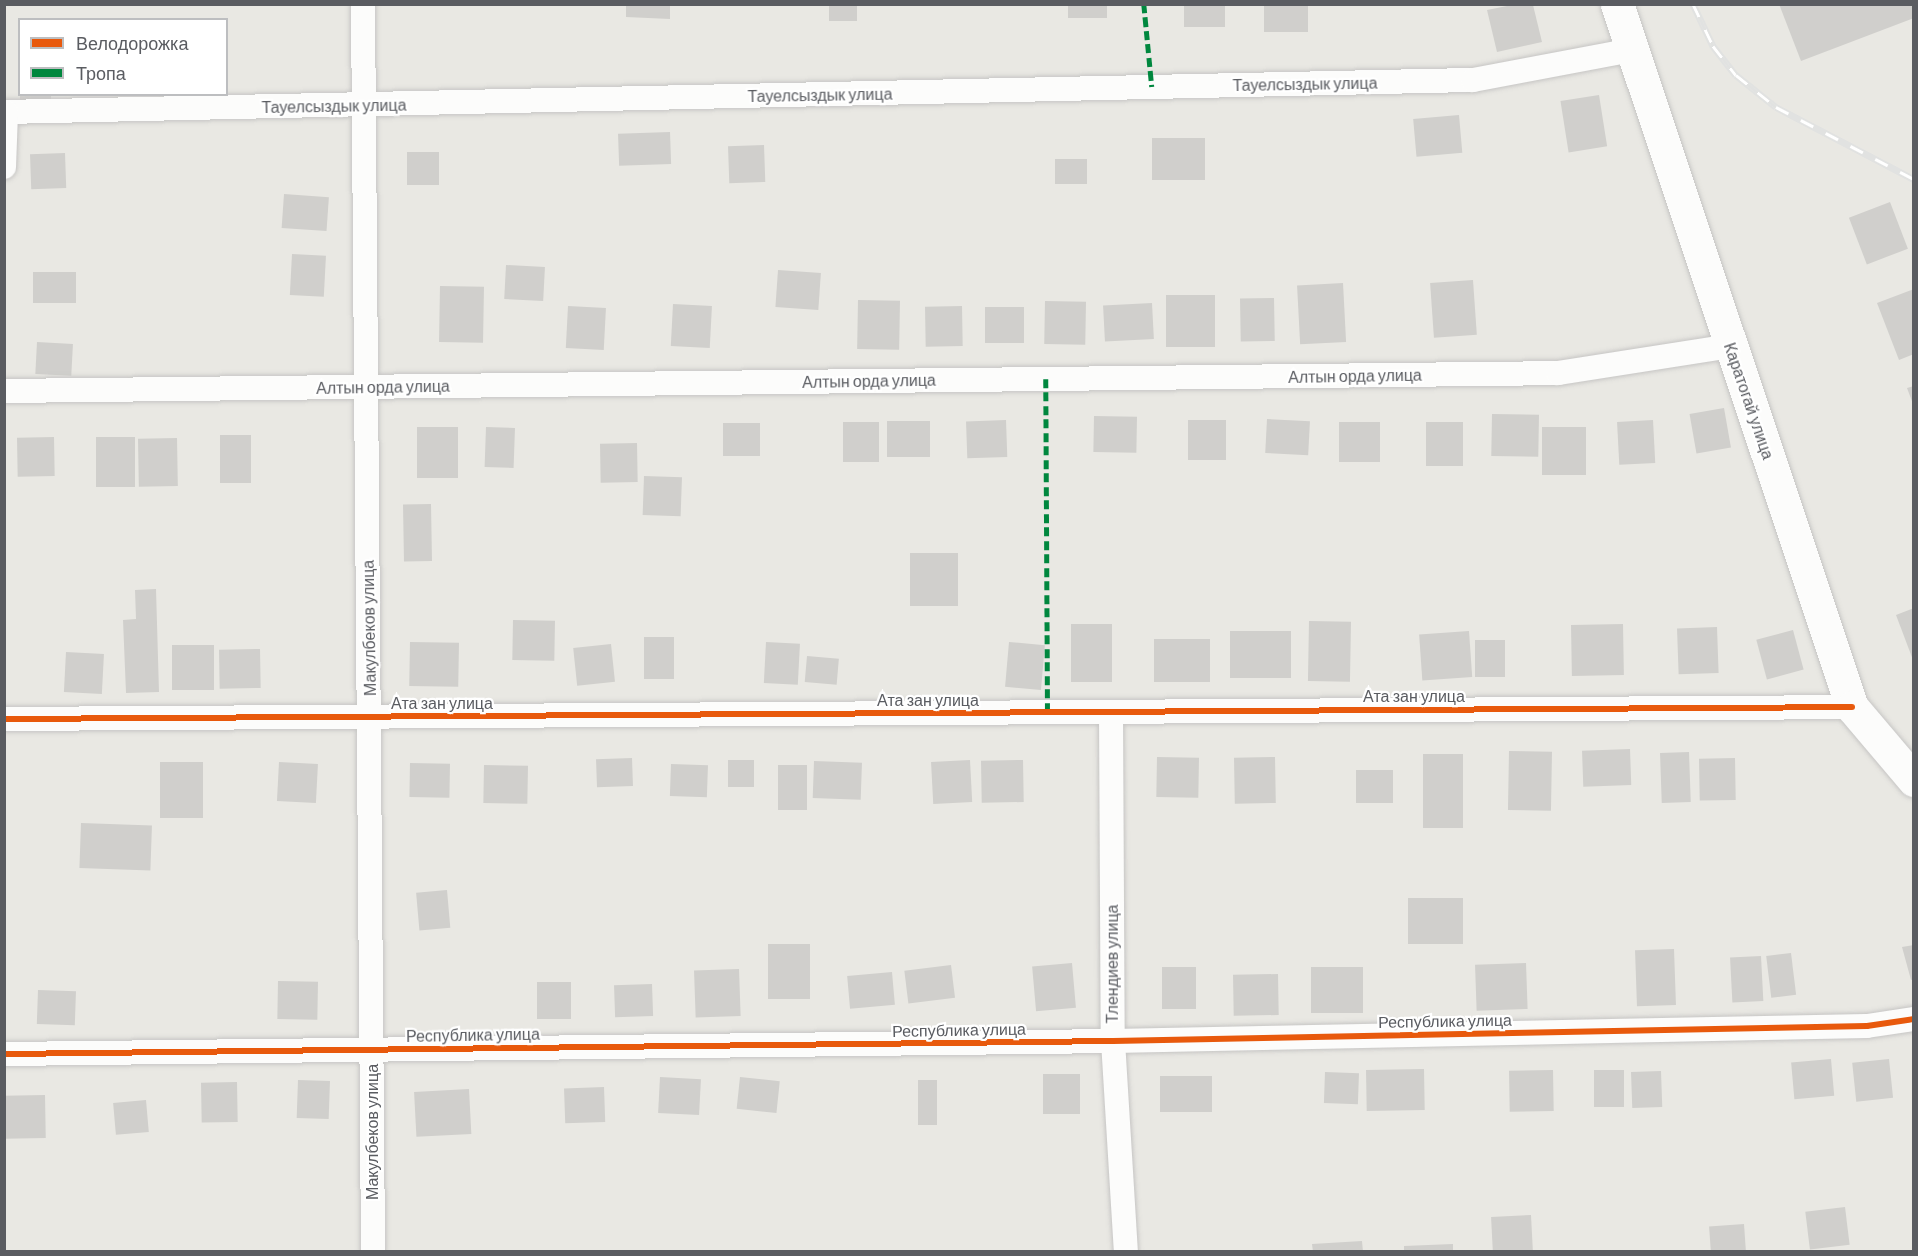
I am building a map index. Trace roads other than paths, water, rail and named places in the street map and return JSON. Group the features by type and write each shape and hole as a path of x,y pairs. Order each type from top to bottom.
{"street":[{"name":"Макулбеков улица","path":"363,4 373,1251"},
{"name":"Каратогай улица","path":"1617,4 1852,707 1914,780"},
{"name":"Тауелсыздык улица","path":"5,112 1473,80 1632,50"},
{"path":"4,167 5,112"},
{"name":"Алтын орда улица","path":"4,391 1558,373 1731,346"},
{"name":"Ата зан улица","path":"4,719 1852,707"},
{"name":"Тлендиев улица","path":"1111,712 1113,1041 1126,1251"},
{"name":"Республика улица","path":"4,1054 1113,1041 1867,1026 1914,1019"}],"railway":[{"path":"1693,4 1713,46 1736,75 1776,107 1914,179"}]}
